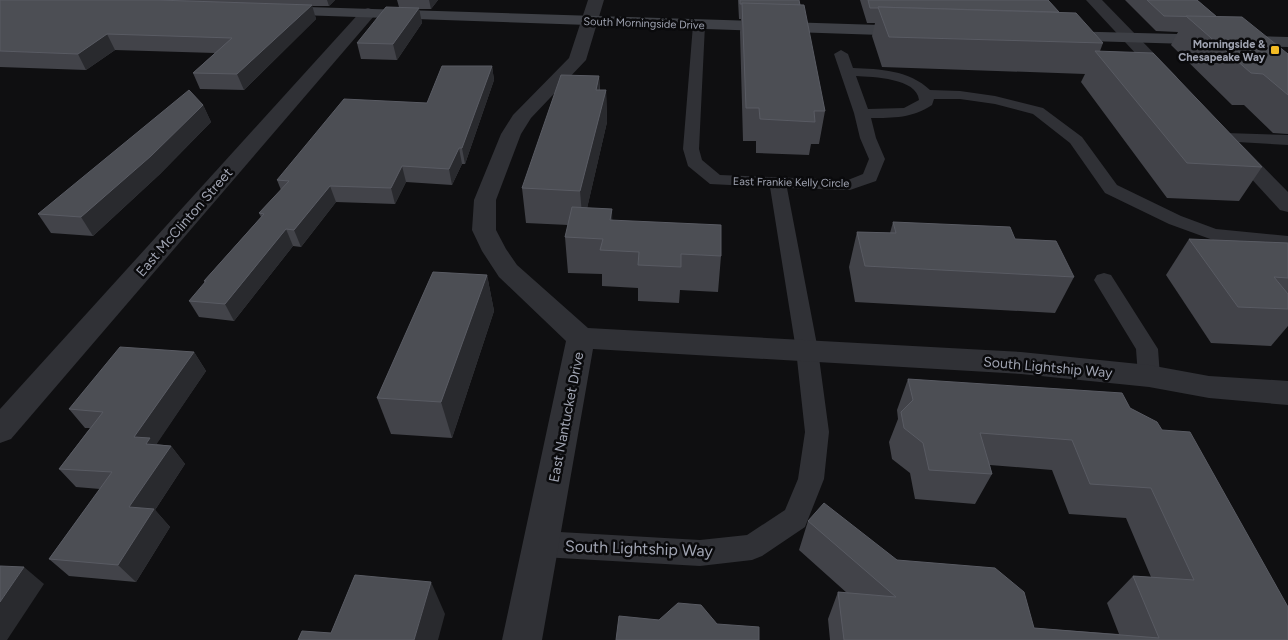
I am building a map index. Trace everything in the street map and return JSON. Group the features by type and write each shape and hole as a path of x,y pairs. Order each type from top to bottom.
{"street":[{"path":"1094,0 1185,95"},
{"name":"South Morningside Drive","path":"259,10 368,13 592,11 699,25 924,32"},
{"name":"East Nantucket Drive","path":"522,640 582,338 508,271 494,251 484,230 485,200 511,134 523,115 577,60 592,11"},
{"name":"East McClinton Street","path":"4,420 368,13"},
{"path":"1042,35 1288,42"},
{"path":"1212,124 1288,204"},
{"name":"South Lightship Way","path":"582,338 1021,363 1149,376 1209,387 1288,393"}],"lane":[{"name":"East Frankie Kelly Circle","path":"699,25 691,148 694,162 716,180 850,185 870,177 877,159 868,138 862,113 841,54"},
{"path":"847,72 874,72 890,75 906,80 921,88 926,94 927,102 918,109 894,114 862,113"},
{"path":"926,94 960,95 995,100 1038,111 1076,140 1111,189 1175,220 1213,234 1264,241 1288,242"},
{"path":"1226,138 1288,140"},
{"path":"778,183 807,350"},
{"path":"1104,280 1147,349 1149,376"},
{"name":"South Lightship Way","path":"542,544 700,554 752,547 795,518 811,479 817,432 807,350"}],"building":[{"path":"0,0 157,0 312,5 237,74 193,73 232,38 107,34 78,54 0,51"},
{"path":"740,0 799,0 800,5 740,4"},
{"path":"868,0 1048,0 1059,12 870,8"},
{"path":"1147,0 1197,0 1217,17 1164,16"},
{"path":"742,3 804,5 825,111 814,111 815,122 760,119 759,108 746,108"},
{"path":"386,7 419,8 393,44 357,43"},
{"path":"878,7 1076,13 1103,43 889,37"},
{"path":"1186,16 1242,17 1288,54 1288,95 1263,74 1251,73"},
{"path":"1095,51 1153,53 1262,167 1187,163"},
{"path":"442,66 492,66 462,148 459,148 449,169 402,166 391,188 330,186 294,230 286,229 225,304 189,301 206,281 204,281 264,214 259,213 289,181 277,180 344,99 427,103"},
{"path":"561,75 599,76 596,90 606,90 580,191 522,188"},
{"path":"189,90 203,105 151,156 81,217 38,214"},
{"path":"572,207 612,209 610,220 721,225 721,256 681,254 681,267 638,265 639,252 600,250 603,239 565,237"},
{"path":"893,222 1010,227 1015,239 1056,241 1074,277 865,266 857,232 896,233"},
{"path":"1189,239 1288,243 1288,278 1274,277 1288,294 1288,309 1238,307"},
{"path":"433,272 487,275 441,402 377,398"},
{"path":"120,347 194,352 134,437 150,438 146,444 171,446 129,507 154,509 118,565 49,559 112,472 59,469 103,412 69,409"},
{"path":"908,379 1122,393 1130,408 1157,422 1162,430 1190,432 1288,607 1288,640 844,640 838,592 896,597 808,521 824,503 897,560 995,568 1024,592 1034,628 1159,638 1133,576 1194,580 1151,488 1090,484 1072,440 980,433 992,474 929,470 923,443 904,428 901,412 913,400"},
{"path":"0,566 24,567 0,602"},
{"path":"355,575 431,582 414,640 298,640 302,631 331,633"},
{"path":"678,603 701,605 717,624 759,627 759,640 616,640 619,616 659,620"}],"place":[{"name":"Morningside & Chesapeake Way","path":"1275,50"}]}
